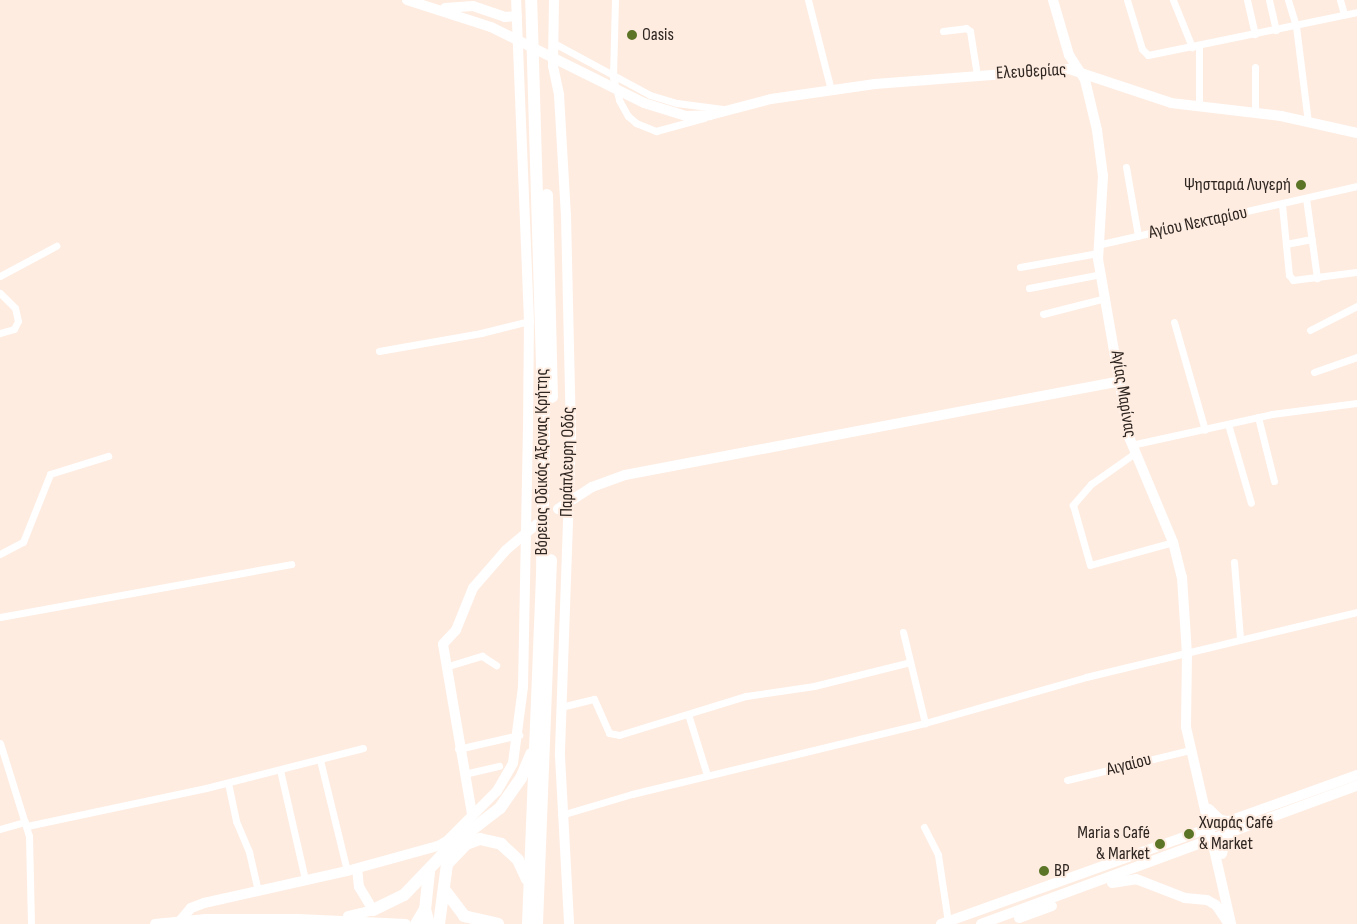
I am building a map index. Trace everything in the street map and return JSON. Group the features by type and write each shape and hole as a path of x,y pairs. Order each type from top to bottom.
{"highway":[{"name":"Βόρειος Οδικός Άξονας Κρήτης","path":"531,0 544,422 535,745 529,882 537,924"},
{"name":"Βόρειος Οδικός Άξονας Κρήτης","path":"528,924 533,904 552,432 552,317 540,0"},
{"path":"373,910 404,894 452,844 506,801 521,778 535,745"},
{"path":"439,924 447,864 454,853 480,839 493,840 510,850 529,882"},
{"path":"429,924 425,908 426,883 431,867"},
{"path":"444,889 464,916 498,924"},
{"path":"416,924 425,908"}],"street":[{"name":"Ελευθερίας","path":"407,0 462,15 523,41 644,103 675,114 710,115 771,99 831,90 977,75 1069,69 1165,101 1255,112 1357,133"},
{"path":"180,922 183,914 197,906 305,879 352,870 438,846 448,841 504,782 513,763 518,734 526,626 529,321 516,0"},
{"name":"Παράπλευρη Οδός","path":"554,0 552,42 566,215 571,436 567,503 561,815 569,924"},
{"path":"615,0 613,76 622,108 636,123 649,130 664,131 710,115"},
{"path":"808,0 831,90"},
{"name":"Αγίας Μαρίνας","path":"1053,0 1068,55 1081,72 1097,130 1103,165 1098,249 1101,274 1133,449 1173,542 1184,589 1187,654 1184,698 1190,750 1236,924"},
{"path":"1127,0 1146,54 1276,30 1357,12"},
{"path":"1173,0 1195,46 1199,106"},
{"path":"1247,0 1255,34"},
{"path":"1269,0 1276,30"},
{"path":"1288,0 1296,26 1308,122"},
{"path":"1340,0 1344,14"},
{"path":"440,9 474,6 505,17 517,16"},
{"path":"943,32 966,28 970,30 977,75"},
{"path":"552,42 650,95 676,103 732,110"},
{"path":"1255,67 1255,112"},
{"path":"1126,166 1138,236"},
{"name":"Αγίου Νεκταρίου","path":"1020,267 1098,249 1138,236 1357,186"},
{"path":"1306,198 1317,278"},
{"path":"1282,204 1291,278 1296,281 1357,272"},
{"path":"1286,244 1312,239"},
{"path":"0,276 56,246"},
{"path":"1029,288 1101,274"},
{"path":"0,293 15,308 18,321 14,329 0,333"},
{"path":"1043,314 1106,298"},
{"path":"1310,330 1357,306"},
{"path":"379,351 481,333 529,321"},
{"path":"1174,322 1205,430"},
{"path":"1314,372 1357,357"},
{"path":"558,509 592,487 625,475 1121,381"},
{"path":"1173,542 1090,565 1073,505 1091,484 1133,449 1258,417 1357,403"},
{"path":"1258,417 1274,482"},
{"path":"1228,424 1251,503"},
{"path":"0,554 22,542 50,474 108,456"},
{"path":"472,814 458,749 445,667 443,641 456,630 466,598 527,531 537,524"},
{"path":"1234,562 1240,638"},
{"path":"0,618 291,564"},
{"path":"561,815 707,775 924,722 1086,676 1187,654 1240,638 1357,612"},
{"path":"903,632 924,722"},
{"path":"445,667 482,656 496,665"},
{"path":"562,707 594,699 606,729 613,735 628,734 758,693 814,686 910,662"},
{"path":"688,714 707,775"},
{"path":"458,749 518,734"},
{"path":"0,743 26,824 31,924"},
{"path":"0,829 228,783 363,748"},
{"name":"Αιγαίου","path":"1067,780 1190,750"},
{"path":"320,760 352,870 359,887 373,910 337,919"},
{"path":"464,774 499,766"},
{"path":"280,770 305,879"},
{"path":"1193,841 1219,856 1233,827 1357,775"},
{"path":"228,783 236,820 249,852 258,890"},
{"path":"924,827 938,855 945,923 1357,786"},
{"path":"981,924 1193,841 1202,824 1206,810 1233,827"},
{"name":"Αγίας Μαρίνας","path":"1219,856 1230,924"},
{"path":"1001,924 1128,879 1145,880 1185,898 1211,902 1230,924"},
{"path":"155,924 337,919 406,924"},
{"path":"180,922 194,924"},
{"path":"490,924 508,924"}],"place":[{"name":"Oasis","path":"632,35"},
{"name":"Ψησταριά Λυγερή","path":"1301,185"},
{"name":"Χναράς Café & Market","path":"1189,834"},
{"name":"Maria s Café & Market","path":"1160,844"},
{"name":"BP","path":"1044,871"}]}
